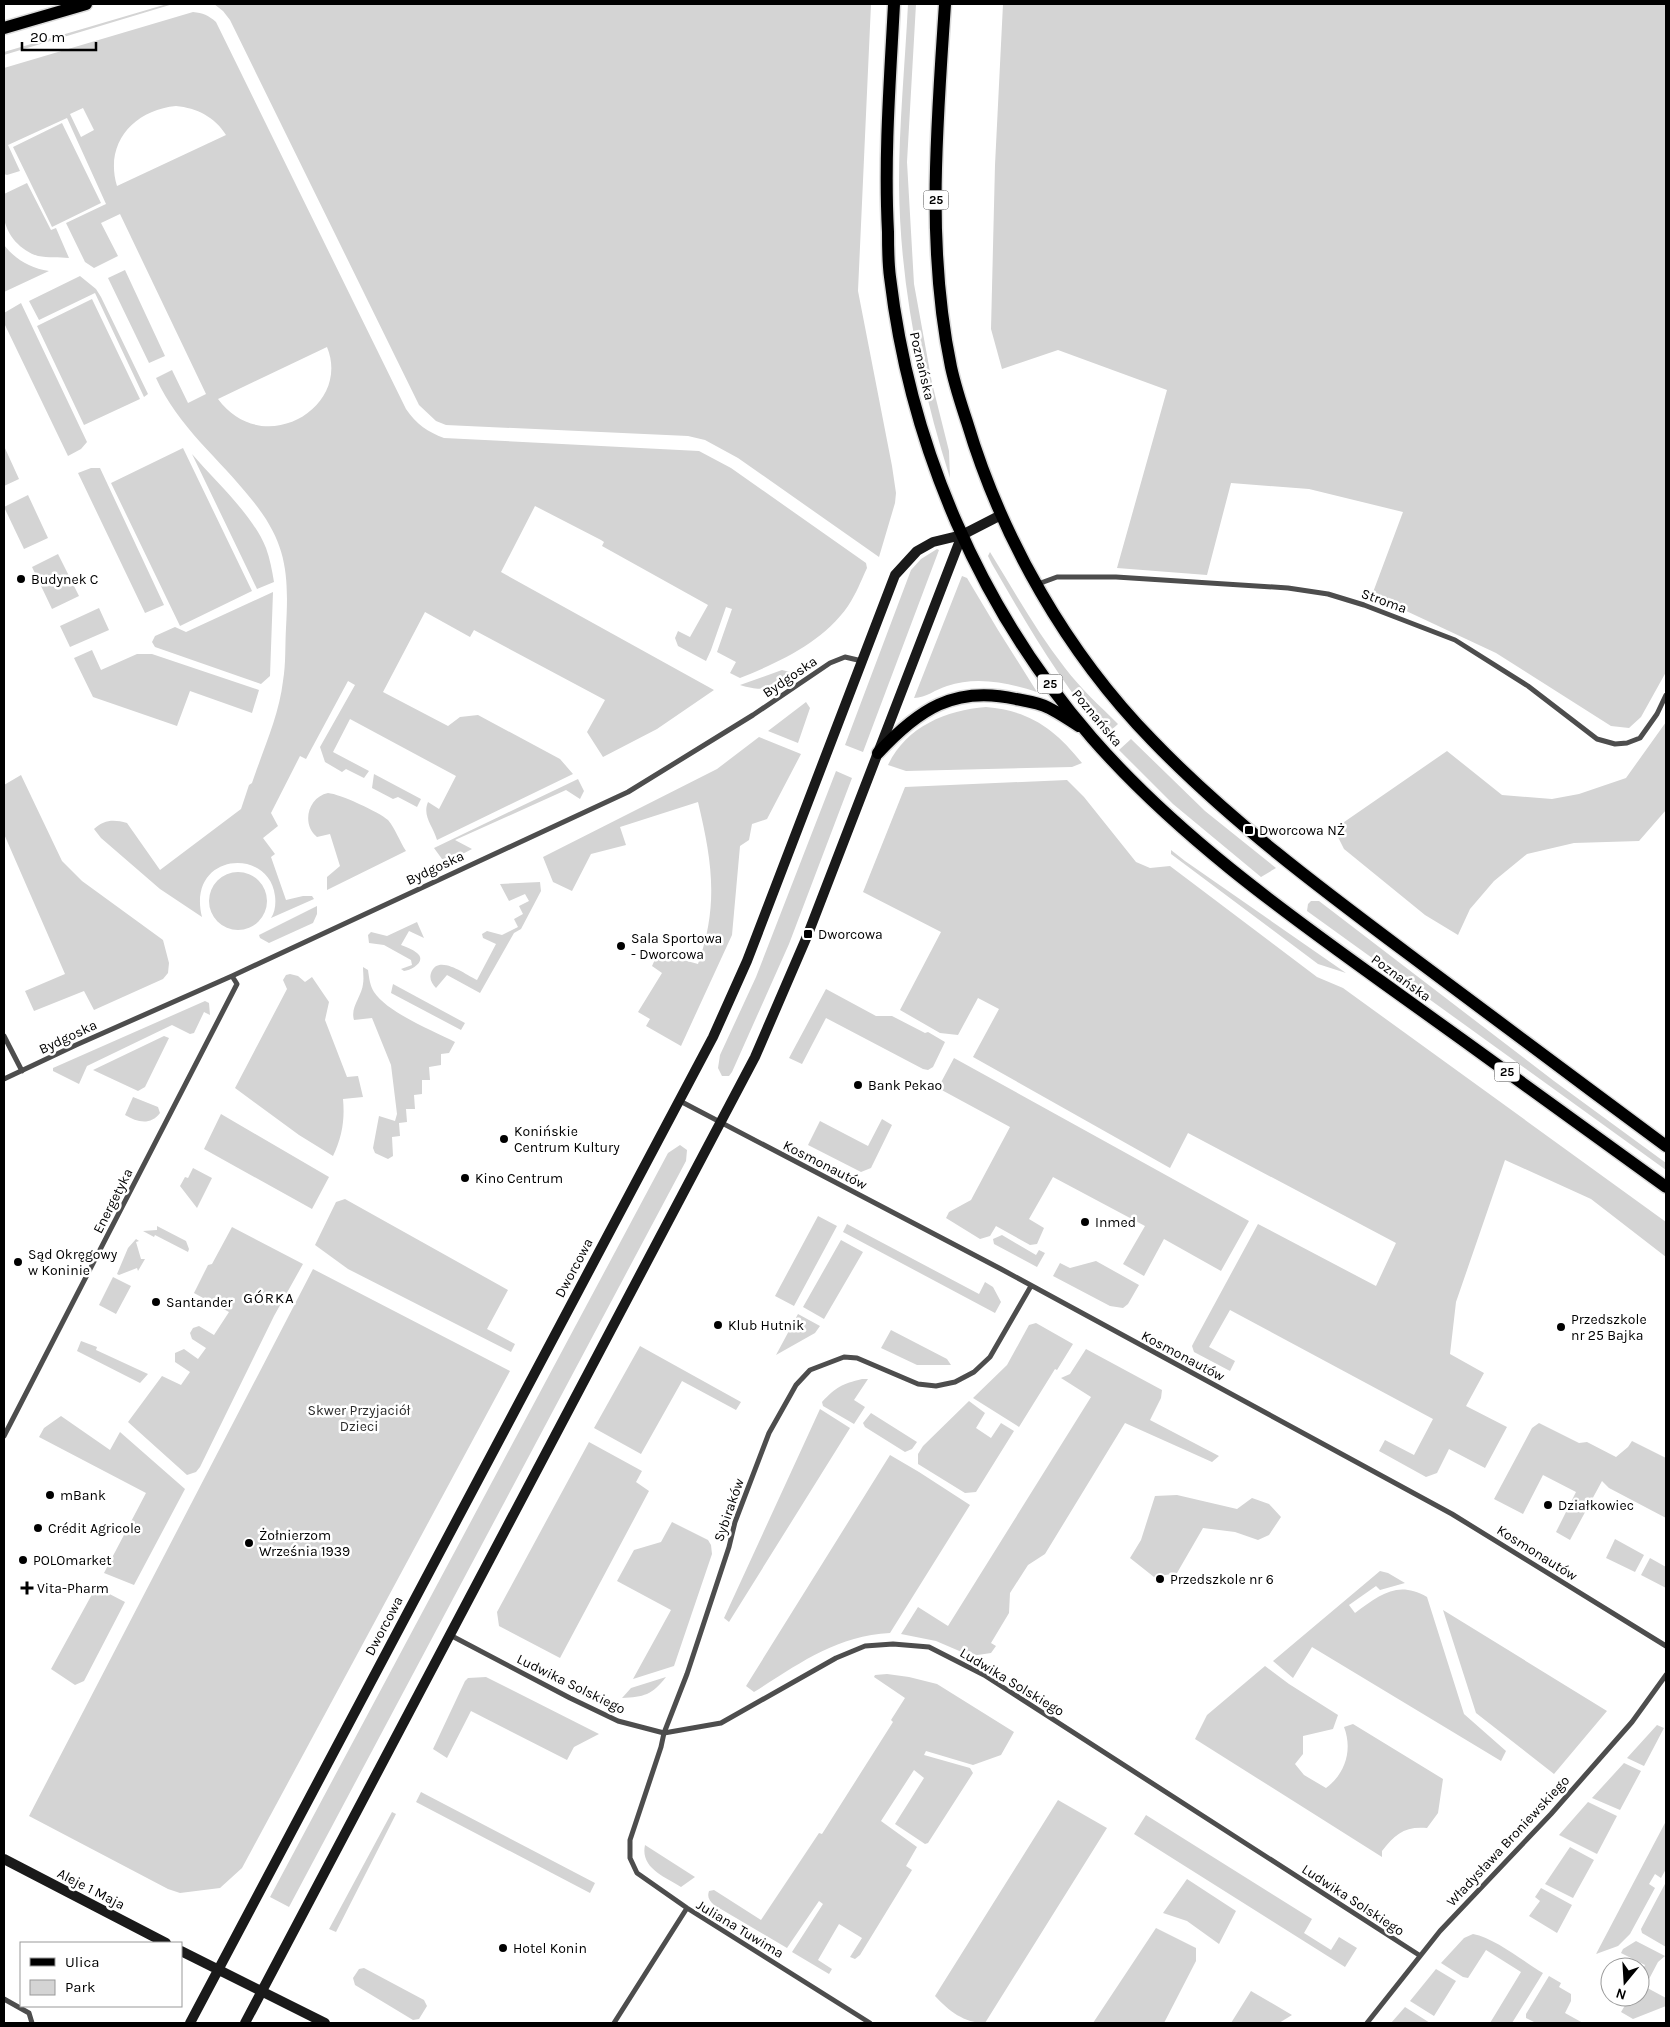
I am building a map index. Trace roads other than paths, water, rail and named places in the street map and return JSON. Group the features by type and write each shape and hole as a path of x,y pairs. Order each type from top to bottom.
{"main road":[{"path":"4,28 86,4"},
{"name":"Poznańska","path":"894,4 887,129 886,197 890,275 901,349 922,433 936,476 962,534 997,603 1020,641 1086,731 1142,792 1192,836 1261,892 1348,958 1666,1187"},
{"name":"Poznańska","path":"945,4 937,128 935,224 941,308 951,368 982,467 1001,515 1037,584 1088,665 1150,739 1258,838 1361,918 1666,1146"},
{"path":"878,754 899,731 919,716 952,699 970,695 990,694 1048,707 1086,731"}],"street":[{"name":"Dworcowa","path":"190,2023 713,1037 747,961 894,576 916,551 933,542 962,534 1001,515"},
{"path":"245,2023 722,1123 755,1057 784,995 962,534"},
{"name":"Stroma","path":"1037,584 1057,577 1116,577 1288,588 1328,594 1364,604 1455,640 1528,686 1597,739 1615,744 1627,743 1640,738 1657,714 1666,696"},
{"name":"Bydgoska","path":"4,1079 232,976 628,792 753,715 830,663 845,657 863,661"},
{"name":"Energetyka","path":"4,1436 237,984 232,976"},
{"path":"4,1036 22,1071"},
{"name":"Kosmonautów","path":"680,1100 1031,1286 1452,1514 1666,1646"},
{"name":"Sybiraków","path":"687,1908 637,1873 630,1858 630,1840 664,1733 687,1674 729,1547 735,1522 769,1433 796,1385 810,1370 844,1357 857,1358 918,1384 936,1386 955,1382 974,1372 990,1357 1031,1286"},
{"name":"Ludwika Solskiego","path":"450,1635 618,1721 664,1733 721,1723 836,1658 865,1646 894,1644 929,1647 984,1675 1164,1793 1419,1955"},
{"name":"Władysława Broniewskiego","path":"1367,2023 1419,1955 1551,1814 1626,1729 1666,1675"},
{"name":"Aleje 1 Maja","path":"4,1859 164,1942"},
{"name":"Juliana Tuwima","path":"614,2023 687,1908 870,2023"},
{"path":"182,1952 217,1971 325,2023"},
{"path":"4,1999 29,2013 32,2023"}],"place":[{"name":"Budynek C","path":"21,579"},
{"name":"Dworcowa NŻ","path":"1249,830"},
{"name":"Dworcowa","path":"808,934"},
{"name":"Sala Sportowa - Dworcowa","path":"621,946"},
{"name":"Bank Pekao","path":"858,1085"},
{"name":"Konińskie Centrum Kultury","path":"504,1139"},
{"name":"Kino Centrum","path":"465,1178"},
{"name":"Inmed","path":"1085,1222"},
{"name":"Sąd Okręgowy w Koninie","path":"18,1262"},
{"name":"Santander","path":"156,1302"},
{"name":"Klub Hutnik","path":"718,1325"},
{"name":"Przedszkole nr 25 Bajka","path":"1561,1327"},
{"name":"mBank","path":"50,1495"},
{"name":"Działkowiec","path":"1548,1505"},
{"name":"Crédit Agricole","path":"38,1528"},
{"name":"Żołnierzom Września 1939","path":"249,1543"},
{"name":"POLOmarket","path":"23,1560"},
{"name":"Przedszkole nr 6","path":"1160,1579"},
{"name":"Vita-Pharm","path":"27,1588"},
{"name":"Hotel Konin","path":"503,1948"}],"district":[{"name":"GÓRKA","path":"269,1298"}],"park label":[{"name":"Skwer Przyjaciół Dzieci","path":"359,1418"}]}
